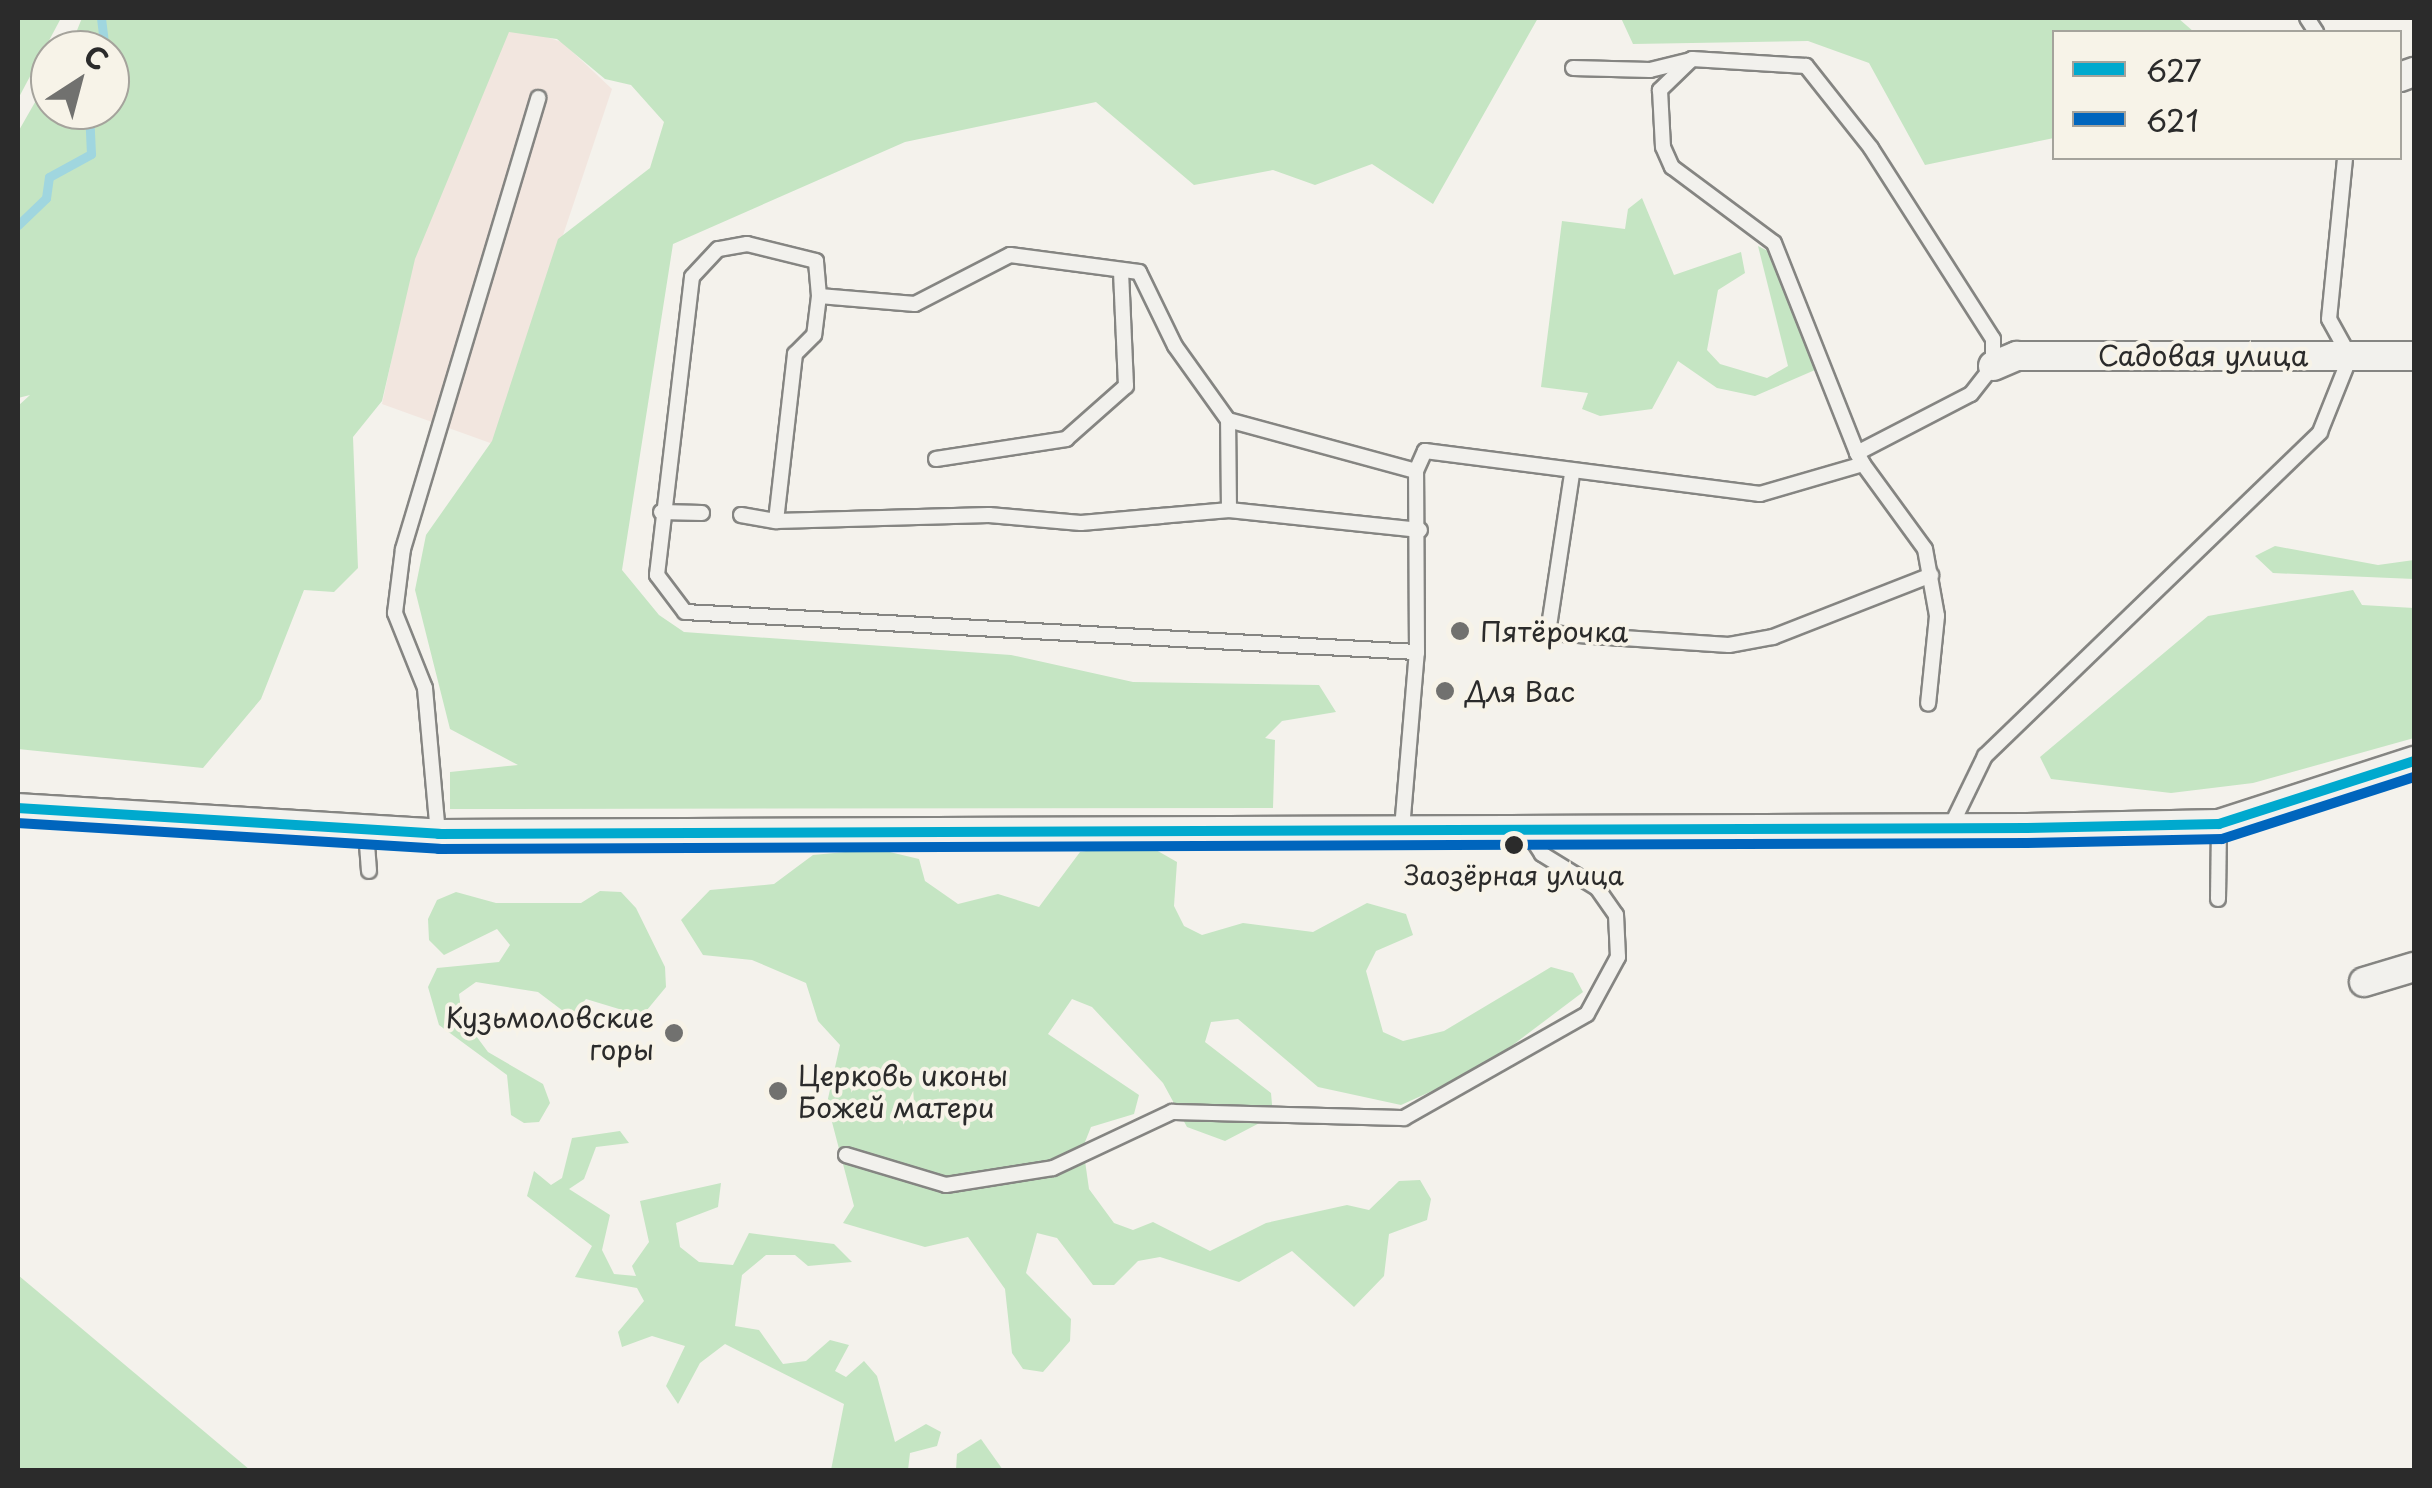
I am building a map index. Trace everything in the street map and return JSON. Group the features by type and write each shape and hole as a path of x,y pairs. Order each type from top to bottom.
{"street":[{"name":"Садовая улица","path":"1993,366 2017,356 2414,356"},
{"path":"18,808 438,834 1527,832 2219,824 2414,761"},
{"path":"2364,982 2414,967"}],"lane":[{"path":"1692,60 1660,90 1662,147 1672,167 1774,243 1860,459 1925,549 1931,576 1928,704"},
{"path":"1402,830 1417,652 1420,530 1416,471 1425,451 1572,474 1760,494 1860,459 1972,394 1993,366 1992,340 1871,148 1806,66 1692,60 1650,70 1572,68"},
{"path":"438,834 425,688 395,614 401,565 416,486 538,98"},
{"path":"1951,826 1984,756 2320,432 2350,357 2329,320 2345,160"},
{"path":"776,520 795,354 814,335 819,296 816,261 804,254 747,244 718,248 698,266 662,512 662,590 701,618 1417,652"},
{"path":"819,296 915,304 1010,254 1121,274 1139,272 1175,346 1228,420 1229,510"},
{"path":"936,458 1066,439 1126,386 1121,274"},
{"path":"1228,420 1416,471"},
{"path":"1572,474 1548,633 1729,645 1773,637 1931,576"},
{"path":"742,515 776,520 988,514 1081,524 1229,510 1420,530"},
{"path":"662,512 702,512"},
{"path":"2218,899 2219,824"},
{"path":"366,831 369,871"},
{"path":"846,1155 946,1185 1053,1168 1172,1112 1404,1118 1587,1014 1618,957 1616,915 1597,888 1542,854 1527,832"}],"shaded area":[{"path":"509,25 562,42 612,89 493,444 382,404 414,255"}],"green space":[{"path":"18,18 61,18 55,30 30,30 30,76 18,99"},
{"path":"82,18 1538,18 1433,204 1372,164 1315,185 1273,170 1194,185 1096,102 905,142 673,244 622,570 659,615 684,632 1011,655 1133,682 1319,685 1336,712 1282,721 1265,738 1275,740 1273,808 450,809 450,772 518,765 450,729 415,590 426,535 492,441 558,239 650,168 664,122 631,85 605,79 557,39 509,32 415,259 382,401 353,437 358,568 334,592 304,590 261,699 203,768 18,749 18,406 30,395 18,398 18,132 30,111 30,130 130,130 130,30 77,30"},
{"path":"1621,18 2178,18 2192,30 2052,30 2052,138 1925,165 1869,63 1808,41 1633,44"},
{"path":"1642,198 1674,275 1741,252 1745,273 1718,290 1707,350 1720,364 1767,378 1788,366 1758,246 1770,252 1815,370 1755,396 1717,388 1678,361 1652,409 1600,416 1582,409 1588,393 1541,387 1562,221 1625,229 1628,209"},
{"path":"2275,546 2378,565 2414,560 2414,579 2273,573 2255,556"},
{"path":"2353,590 2362,605 2414,608 2414,738 2253,783 2171,793 2051,779 2040,757 2208,616"},
{"path":"1142,842 1177,862 1174,906 1184,926 1202,935 1243,923 1313,932 1367,903 1406,914 1413,935 1376,951 1366,971 1383,1032 1403,1041 1444,1031 1551,967 1573,973 1583,992 1481,1069 1401,1105 1318,1087 1238,1019 1211,1022 1205,1042 1271,1093 1273,1116 1225,1141 1187,1127 1163,1083 1092,1007 1072,999 1048,1034 1139,1095 1134,1114 1091,1127 1083,1147 1089,1189 1114,1223 1133,1230 1153,1222 1210,1251 1266,1223 1347,1205 1369,1210 1399,1181 1420,1180 1431,1199 1427,1220 1389,1234 1384,1276 1354,1307 1292,1251 1239,1282 1160,1257 1138,1261 1114,1285 1093,1285 1057,1238 1037,1233 1026,1273 1071,1319 1070,1341 1043,1372 1023,1369 1012,1353 1005,1289 968,1237 925,1247 843,1223 854,1206 827,1103 840,1045 818,1021 806,983 752,960 703,955 681,920 710,890 774,884 813,855 877,849 919,859 925,881 958,904 998,894 1039,907 1080,852"},
{"path":"600,891 621,892 636,908 665,967 666,987 642,1016 586,999 571,1017 538,992 476,982 459,994 462,1017 488,1052 543,1084 550,1103 539,1122 524,1123 511,1115 507,1075 439,1025 428,987 437,968 499,962 510,945 497,929 444,955 429,940 428,919 437,900 456,892 496,903 581,903"},
{"path":"620,1131 629,1143 596,1147 584,1179 569,1189 610,1215 602,1250 614,1274 636,1276 632,1266 649,1242 640,1201 721,1183 718,1207 676,1223 680,1247 699,1262 733,1265 749,1233 834,1244 852,1262 808,1266 795,1255 766,1255 742,1275 735,1326 759,1330 783,1364 806,1361 830,1340 849,1345 835,1371 846,1377 864,1361 877,1376 895,1442 926,1424 941,1432 937,1446 910,1453 908,1470 831,1470 844,1404 725,1344 700,1363 678,1404 666,1386 685,1346 652,1336 622,1347 618,1332 644,1301 637,1288 575,1277 592,1246 527,1196 534,1171 551,1185 562,1178 572,1138"},
{"path":"18,1275 250,1470 18,1470"},
{"path":"981,1439 1003,1470 956,1470 957,1454"}],"waterway":[{"path":"101,18 102,30"},
{"path":"18,225 46,198 49,177 91,154 90,130"}],"transit line":[{"name":"627","path":"18,808 438,834 2027,828 2219,824 2414,761"},
{"name":"621","path":"18,823 438,849 2027,843 2222,839 2414,777"}],"place":[{"name":"Пятёрочка","path":"1460,631"},
{"name":"Для Вас","path":"1445,691"},
{"name":"Заозёрная улица","path":"1514,845"},
{"name":"Кузьмоловские горы","path":"674,1033"},
{"name":"Церковь иконы Божей матери","path":"778,1091"}]}
